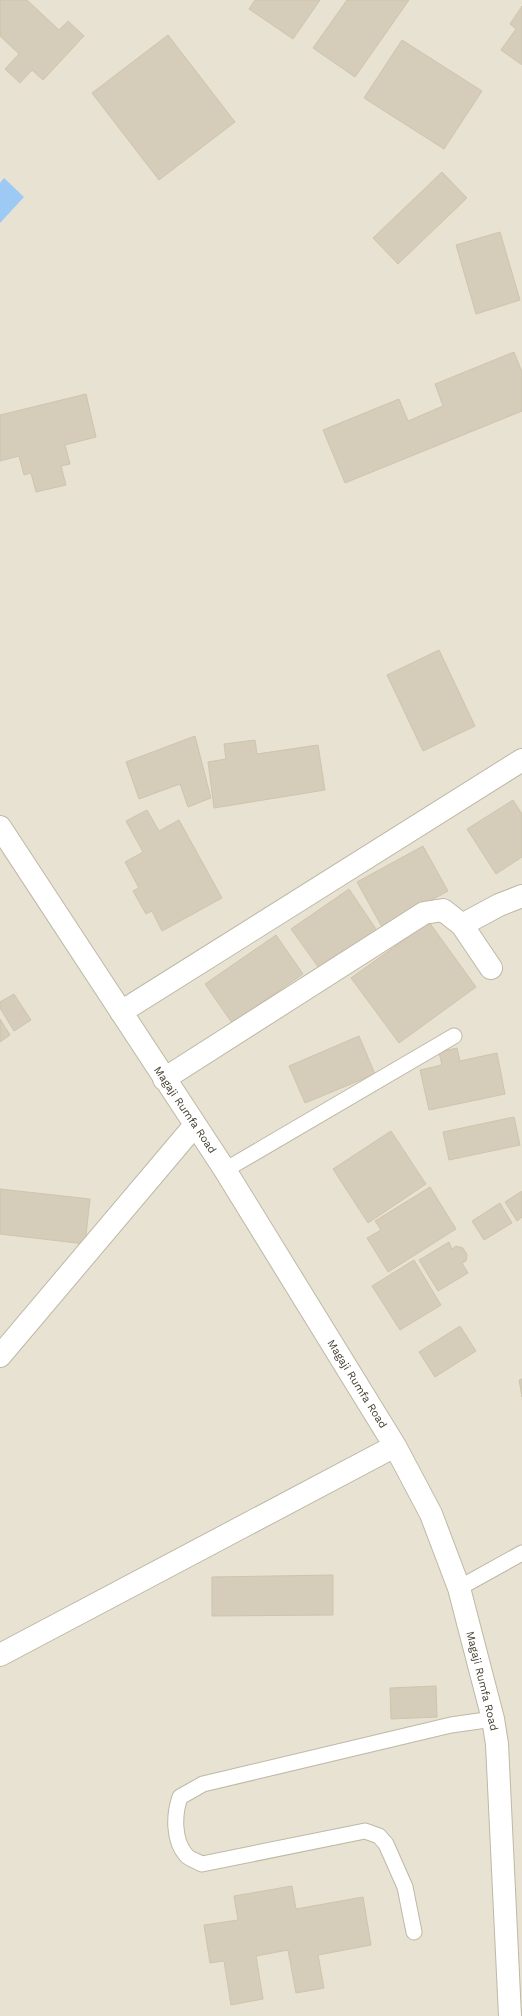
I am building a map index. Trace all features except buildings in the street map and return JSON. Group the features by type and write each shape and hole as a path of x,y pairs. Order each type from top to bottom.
{"street":[{"path":"121,1012 522,760"},
{"name":"Magaji Rumfa Road","path":"0,827 194,1125 225,1170 395,1446 431,1514 458,1588 493,1718 497,1744 510,2016"},
{"path":"462,925 500,905 522,896"},
{"path":"164,1079 424,912 443,910 462,925 491,968"},
{"path":"0,1356 194,1125"},
{"path":"0,1655 395,1446"}],"lane":[{"path":"225,1170 454,1036"},
{"path":"458,1588 522,1553"},
{"path":"414,1932 405,1887 386,1844 379,1836 365,1831 202,1864 186,1855 176,1836 176,1807 180,1797 203,1784 438,1728 493,1718"}],"shaded area":[{"path":"0,0 522,0 522,2016 0,2016"}],"water":[{"path":"4,178 24,197 0,223 0,183"}]}
